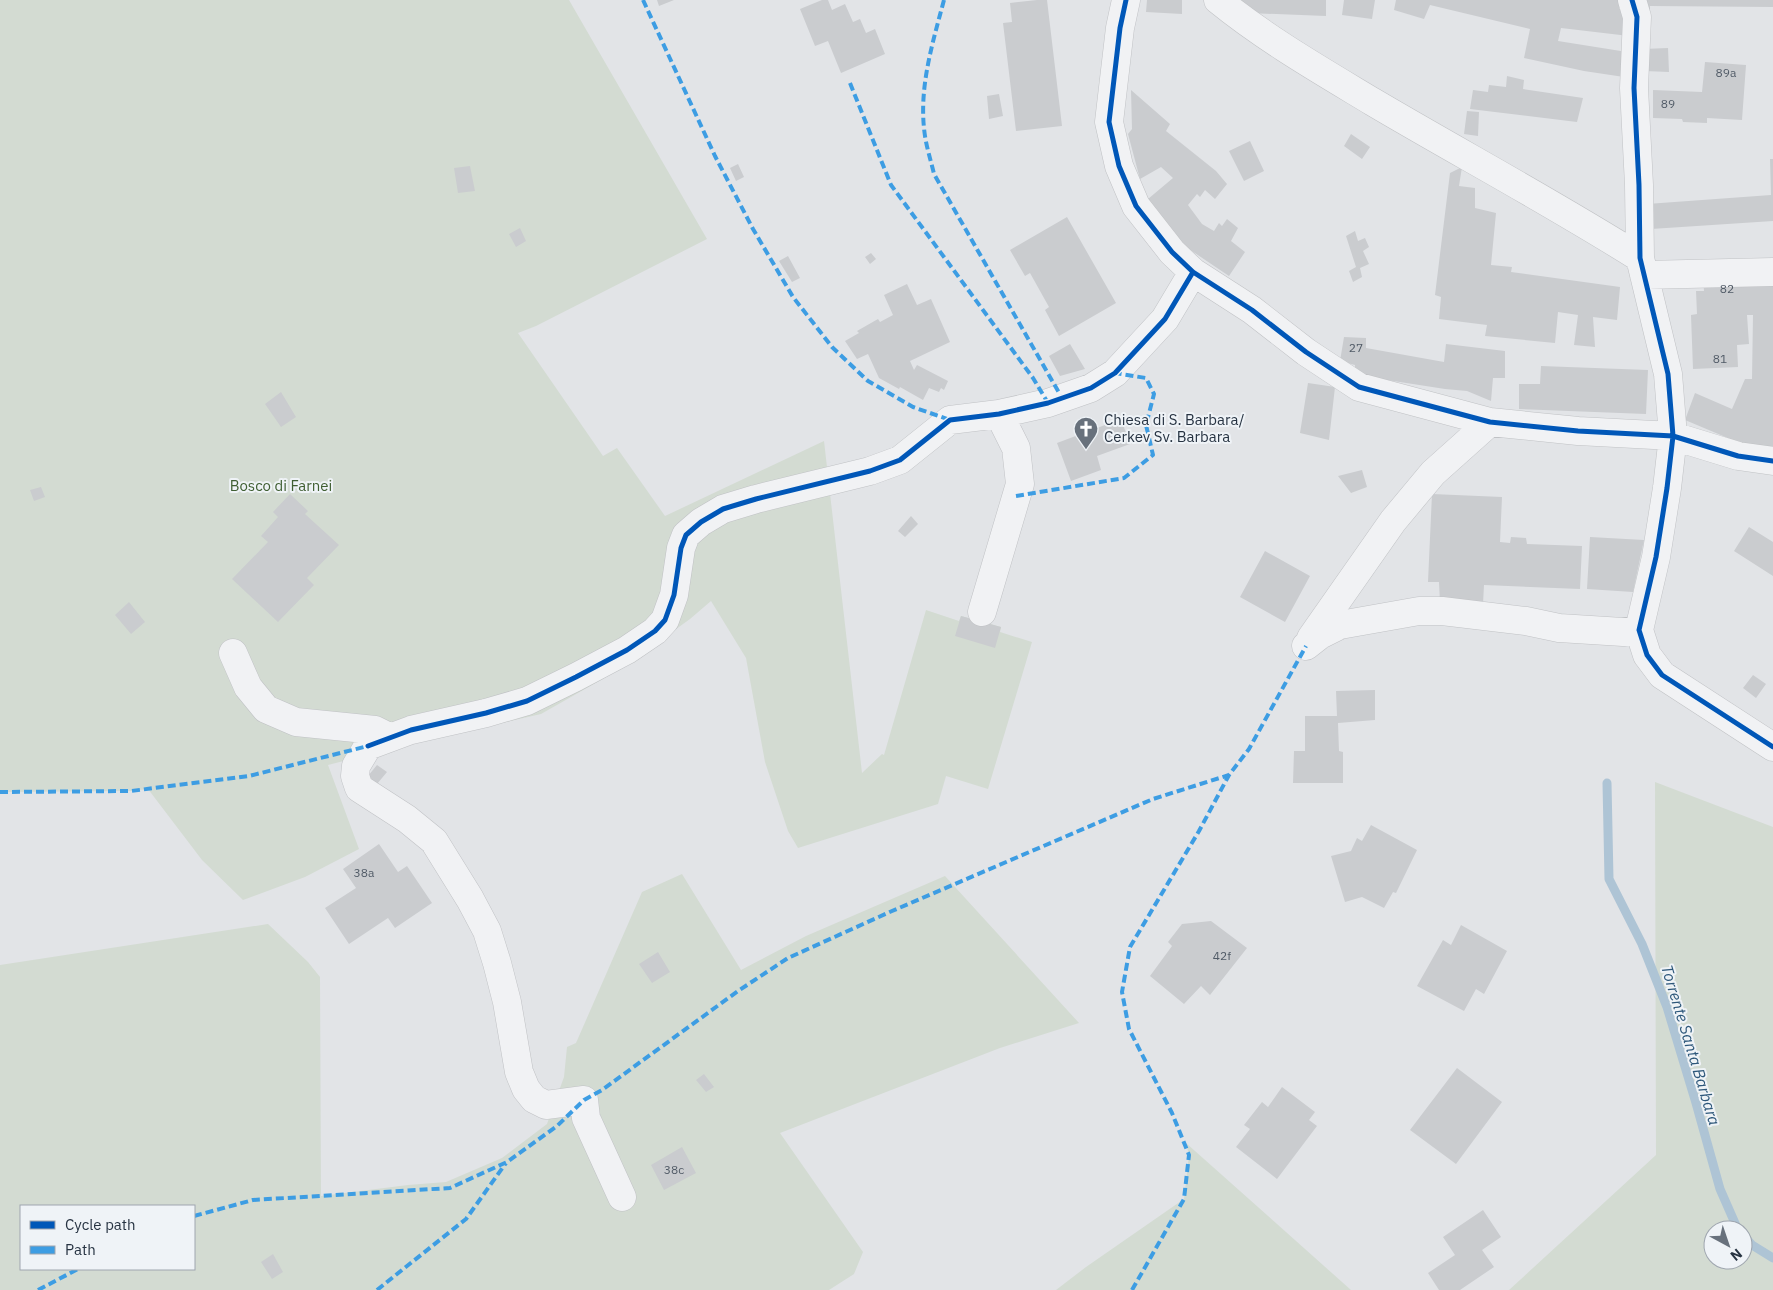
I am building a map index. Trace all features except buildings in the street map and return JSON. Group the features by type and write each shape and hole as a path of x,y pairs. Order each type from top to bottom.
{"street":[{"path":"1126,0 1120,28 1110,122 1119,166 1136,206 1172,252 1193,272 1252,310 1306,352 1359,387 1490,422 1578,431 1672,436 1738,456 1773,462"},
{"path":"1218,0 1249,25 1346,86 1584,223 1642,266 1773,272"},
{"path":"1632,0 1637,17 1634,88 1642,266 1668,374 1672,436 1667,488 1656,557 1639,630 1647,655 1662,675 1773,747"},
{"path":"622,1197 586,1118 584,1100 546,1105 534,1099 526,1089 519,1072 508,1002 487,931 434,841 407,819 359,788 355,776 356,766 378,742 410,730 486,713 527,701 627,650 655,631 665,620 674,595 680,548 686,535 701,522 723,509 756,499 870,472 900,460 950,420 999,414 1048,402 1091,388 1116,373 1165,319 1193,272"},
{"path":"982,612 1020,484 1016,448 999,414"},
{"path":"1490,422 1428,480 1393,522 1306,646 1320,635 1340,625 1419,611 1442,611 1526,621 1559,628 1622,632 1639,630"},
{"path":"233,653 248,686 266,709 296,722 375,730 378,742"}],"green space":[{"name":"Bosco di Farnei","path":"0,0 569,0 707,239 536,326 518,333 603,456 617,448 665,516 824,441 862,773 882,754 884,755 926,610 959,621 961,616 1001,627 1000,632 1032,642 988,789 946,776 938,804 798,848 788,831 765,762 746,658 711,601 690,619 622,668 541,714 328,765 359,849 305,877 243,900 202,860 148,789 131,791 0,792"},
{"path":"1655,782 1773,827 1773,1290 1509,1290 1656,1155"},
{"path":"682,874 741,970 806,936 945,876 1079,1023 1000,1048 780,1133 863,1252 854,1274 829,1290 0,1290 0,965 268,924 308,962 320,977 321,1196 446,1182 502,1158 547,1124 564,1077 567,1047 576,1043 642,892"},
{"path":"1186,1143 1351,1290 1056,1290 1184,1199 1189,1155"}],"waterway":[{"name":"Torrente Santa Barbara","path":"1607,783 1609,879 1642,944 1667,1007 1720,1189 1734,1220"},
{"name":"Torrente Santa Barbara","path":"1753,1246 1773,1258"}],"marked path":[{"path":"643,0 715,156 753,229 793,297 832,347 868,381 913,407 950,420"},
{"path":"944,0 927,68 923,102 925,136 934,174 1062,398"},
{"path":"850,83 891,185 1033,378 1048,403"},
{"path":"1016,496 1124,478 1153,455 1146,425 1154,394 1146,378 1115,373"},
{"path":"195,1216 253,1200 450,1188 507,1162 557,1126 584,1100 602,1090 738,991 788,958 892,911 1153,799 1229,775 1249,749 1306,646"},
{"path":"0,792 131,791 249,776 368,746"},
{"path":"1132,1290 1184,1199 1189,1155 1172,1113 1129,1029 1122,992 1130,947 1199,831 1229,775"},
{"path":"377,1290 466,1219 506,1163"},
{"path":"38,1290 76,1270"}],"cycle path":[{"path":"1126,0 1120,28 1109,122 1119,166 1136,206 1172,252 1193,272 1252,310 1306,352 1359,387 1490,422 1578,431 1673,436 1738,456 1773,461"},
{"path":"1632,0 1637,17 1634,88 1639,185 1640,258 1668,374 1673,436 1656,557 1639,630 1647,655 1662,675 1773,747"},
{"path":"368,746 411,730 486,713 527,701 627,650 655,631 665,620 674,595 681,548 686,535 701,522 723,509 870,471 900,460 950,420 999,414 1048,403 1091,388 1115,373 1165,319 1193,272"}],"place":[{"name":"Chiesa di S. Barbara/ Cerkev Sv. Barbara","path":"1086,450"}]}
